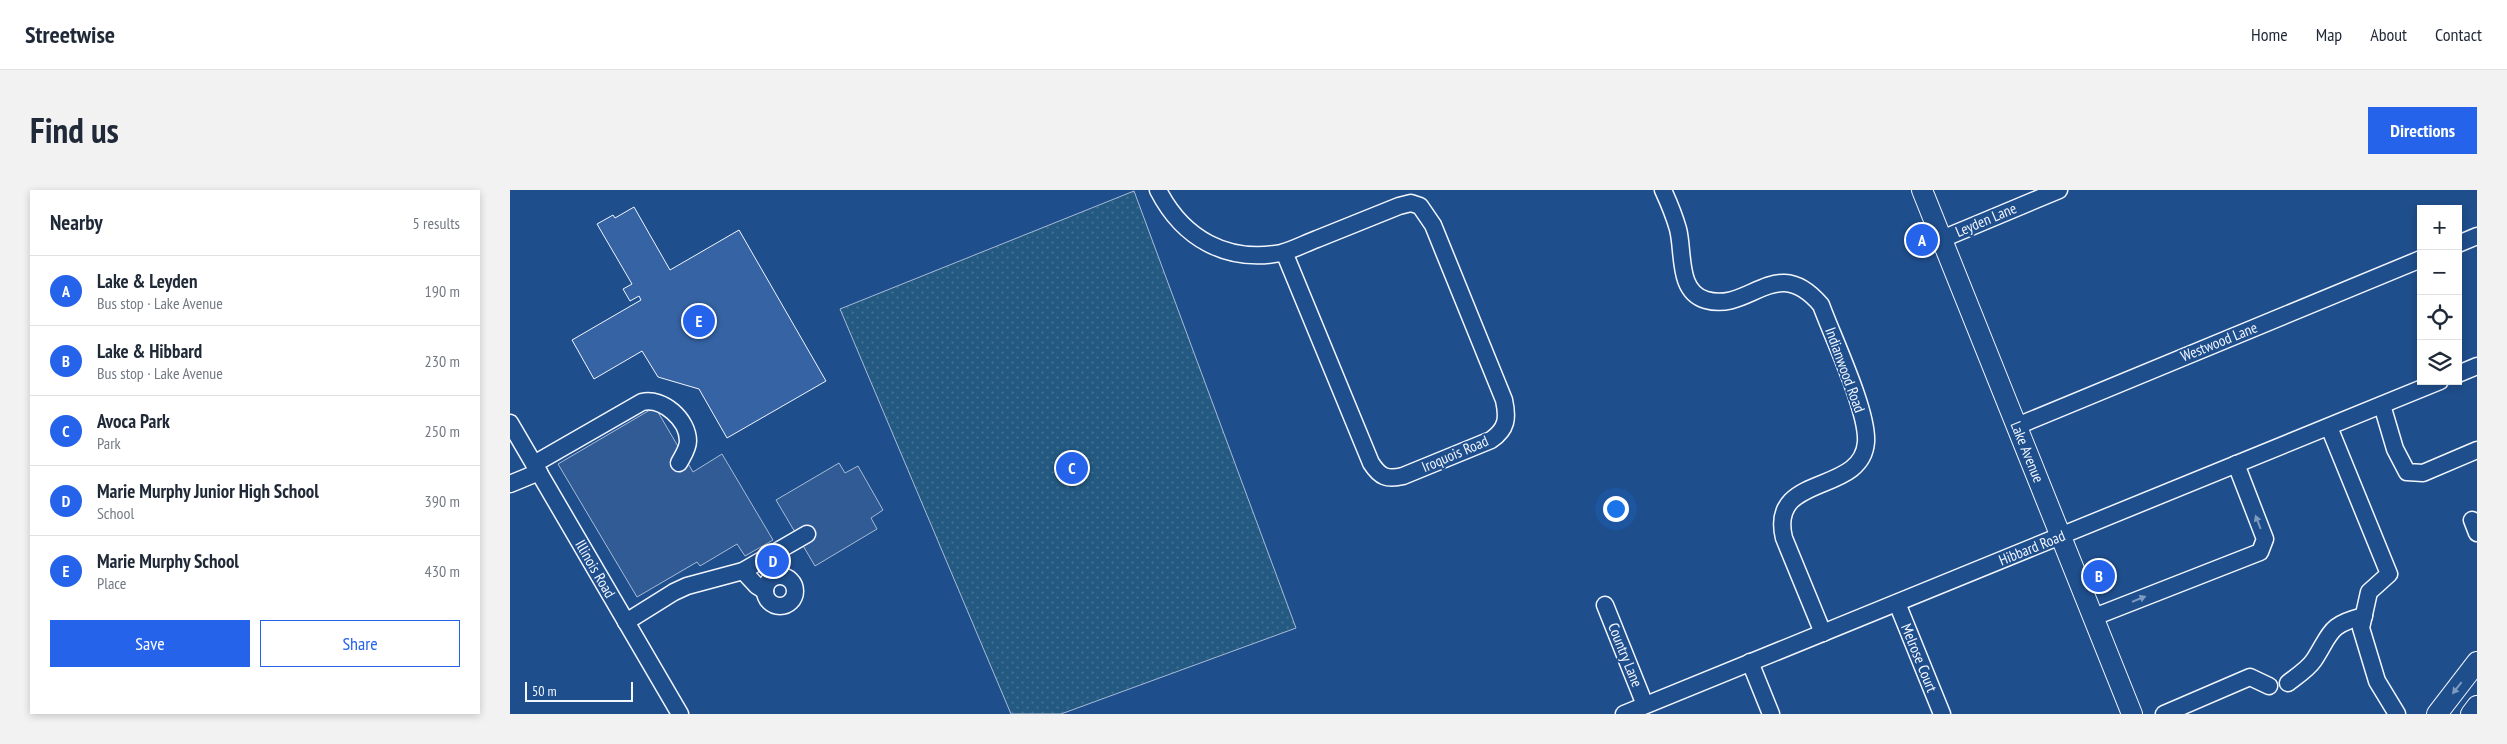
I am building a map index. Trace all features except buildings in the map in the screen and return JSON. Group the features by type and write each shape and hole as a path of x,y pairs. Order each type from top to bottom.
{"main road":[{"name":"Lake Avenue","path":"1922,190 2132,714"},
{"path":"2437,714 2477,662"},
{"path":"2471,714 2477,706"}],"street":[{"name":"Iroquois Road","path":"1158,190 1164,201 1192,233 1210,244 1243,256 1284,252 1399,206 1411,204 1420,206 1433,225 1504,400 1507,413 1506,424 1499,434 1491,440 1403,476 1393,479 1384,478 1371,463 1284,252"},
{"name":"Indianwood Road","path":"1663,190 1672,209 1678,231 1684,275 1690,288 1700,298 1713,302 1724,302 1770,285 1786,282 1799,286 1811,294 1821,306 1858,402 1865,427 1866,444 1861,458 1853,468 1840,476 1798,494 1793,498 1788,503 1781,526 1784,538 1823,633"},
{"name":"Leyden Lane","path":"1942,239 2059,190"},
{"path":"2462,242 2477,236"},
{"name":"Westwood Lane","path":"2017,426 2417,261"},
{"path":"2462,372 2477,366"},
{"name":"Hibbard Road","path":"1624,714 2430,385"},
{"path":"510,484 570,444 642,402 650,400 669,407 686,432 687,446 679,463"},
{"path":"2382,405 2395,449 2407,472 2423,473 2477,450"},
{"name":"Illinois Road","path":"510,423 680,714"},
{"path":"2329,427 2389,574 2369,592 2361,628 2377,681 2397,714"},
{"path":"2094,617 2260,552 2265,539 2236,464"},
{"path":"626,622 687,586 743,571 806,534"},
{"path":"743,571 757,586 766,590"},
{"name":"Melrose Court","path":"1897,603 1942,714"},
{"name":"Country Lane","path":"1605,605 1645,705"},
{"path":"2288,683 2313,661 2328,633 2344,621 2364,616"},
{"path":"1750,662 1772,714"},
{"path":"2164,714 2250,677 2269,686"}],"shaded area":[{"path":"1134,191 1296,628 1061,714 1011,714 840,309"},
{"path":"655,407 693,472 722,454 773,540 745,556 737,544 700,566 697,562 637,597 558,464"},
{"path":"839,463 845,473 858,466 883,510 871,518 877,529 815,566 776,500"}],"place":[{"name":"Lake & Leyden","path":"1922,240"},
{"name":"Marie Murphy School","path":"699,321"},
{"name":"Avoca Park","path":"1072,468"},
{"name":"Marie Murphy Junior High School","path":"773,561"},
{"name":"Lake & Hibbard","path":"2099,576"}]}
